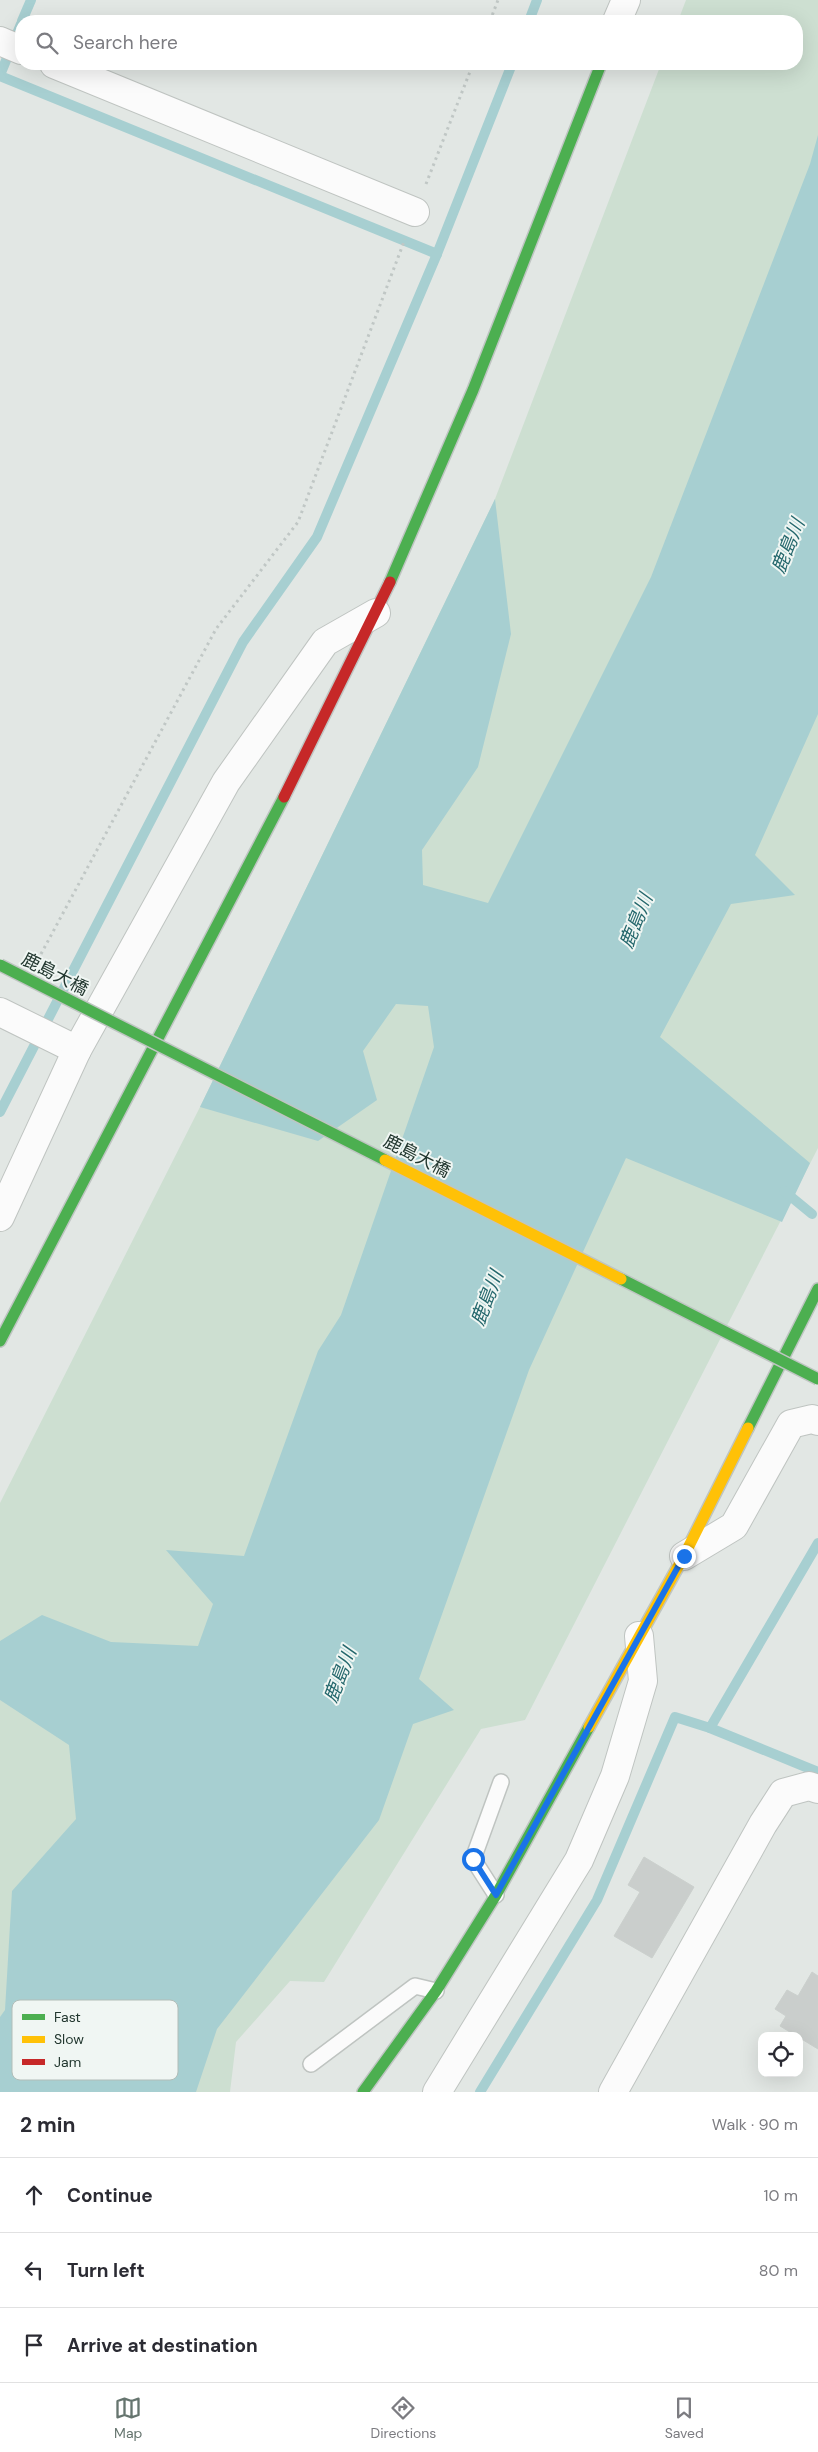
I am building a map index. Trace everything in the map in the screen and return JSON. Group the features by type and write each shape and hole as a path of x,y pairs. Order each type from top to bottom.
{"street":[{"path":"620,15 626,0"},
{"path":"69,70 415,212"},
{"path":"0,1340 275,814 376,613 473,390 599,70"},
{"path":"0,1217 69,1046 226,782 325,642 376,613"},
{"name":"鹿島大橋","path":"0,965 818,1378"},
{"path":"4,1013 69,1046"},
{"path":"363,2092 436,1992 496,1895 684,1556 818,1289"},
{"path":"684,1556 734,1526 791,1424 812,1419 818,1421"},
{"path":"437,2092 579,1860 616,1776 642,1680 639,1636"},
{"path":"613,2092 783,1793 809,1786 818,1789"}],"lane":[{"path":"496,1895 473,1859 501,1782"},
{"path":"311,2064 415,1986 436,1992"}],"path":[{"path":"492,15 498,0"},
{"path":"415,212 471,70"},
{"path":"36,962 216,629 298,522 399,254"}],"green space":[{"path":"686,0 818,0 818,348 43,2000 12,2000 12,2066 0,2092 0,1503 200,1107 495,499 659,70 803,70 803,15 680,15"},
{"path":"818,576 818,1148 525,1720 481,1729 324,1982 290,1981 236,2042 230,2092 155,2092 160,2080 178,2080 178,2039"}],"water":[{"name":"鹿島川","path":"818,135 818,714 755,855 795,895 731,904 660,1037 810,1163 782,1222 626,1158 529,1370 419,1679 454,1710 413,1724 379,1820 217,2029 196,2092 0,2092 0,2017 5,2010 12,1891 76,1819 69,1745 0,1700 0,1641 42,1615 111,1642 198,1646 213,1604 166,1550 244,1556 318,1351 341,1315 434,1047 428,1006 396,1004 363,1051 377,1100 318,1141 200,1107 495,499 511,634 478,767 422,850 423,885 488,903 651,577 810,164"}],"building":[{"path":"644,1857 694,1887 652,1958 614,1936 640,1892 628,1885"},
{"path":"812,1972 818,1976 818,2049 803,2040 803,2032 790,2032 780,2026 786,2016 775,2009 787,1990 798,1996"}],"waterway":[{"path":"25,15 31,0"},
{"path":"531,15 537,0"},
{"path":"0,75 15,39"},
{"path":"0,1112 243,642 317,537 437,254 510,70"},
{"path":"0,76 437,254"},
{"path":"784,1191 812,1214"},
{"path":"480,2092 597,1900 675,1717 710,1728 818,1543"},
{"path":"710,1728 818,1772"}],"traffic: fast":[{"path":"390,582 473,390 599,70"},
{"path":"0,1341 284,797"},
{"path":"0,965 385,1160"},
{"path":"621,1279 818,1379"},
{"path":"748,1428 818,1289"},
{"path":"363,2092 436,1991 496,1895 589,1727"}],"traffic: slow":[{"path":"385,1160 621,1279"},
{"path":"589,1727 684,1556 748,1428"}],"traffic: jam":[{"path":"284,797 390,582"}],"route":[{"path":"473,1859 496,1895 684,1556"}]}
